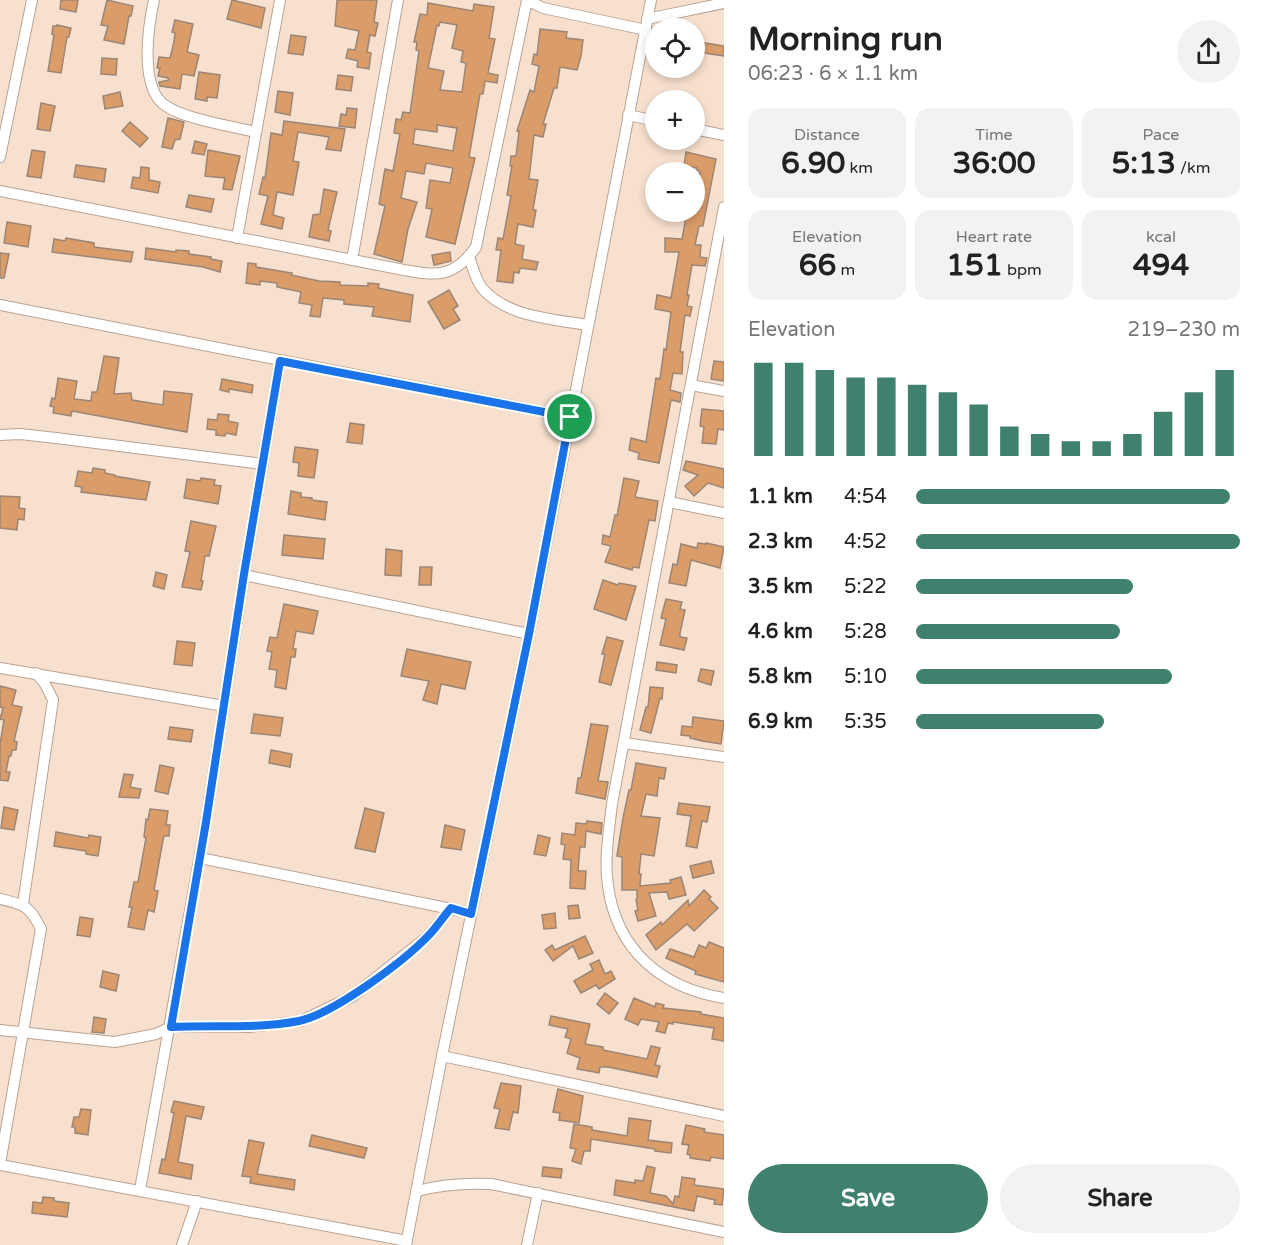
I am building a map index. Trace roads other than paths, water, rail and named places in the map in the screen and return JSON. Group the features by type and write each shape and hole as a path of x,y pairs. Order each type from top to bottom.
{"street":[{"path":"0,157 32,0"},
{"path":"154,0 148,41 148,66 150,81 156,97 165,106 181,113 255,132"},
{"path":"237,238 280,0"},
{"path":"352,260 398,0"},
{"path":"0,191 435,275 451,270 469,257 476,247 527,0 543,8 645,24"},
{"path":"648,18 651,0"},
{"path":"669,18 724,3"},
{"path":"0,898 23,904 33,914 41,929 0,1164 406,1243 529,634 645,34"},
{"path":"628,115 645,119"},
{"path":"705,131 724,135"},
{"path":"724,207 612,804 607,855 608,887 616,918 631,948 653,971 685,988 724,998"},
{"path":"469,257 481,286 503,305 532,314 588,325"},
{"path":"0,305 570,417"},
{"path":"140,1190 200,858 280,361"},
{"path":"691,385 724,391"},
{"path":"0,435 20,434 263,464"},
{"path":"669,502 724,513"},
{"path":"244,574 529,634"},
{"path":"0,668 224,705"},
{"path":"23,904 53,700 45,684 36,674"},
{"path":"624,743 724,757"},
{"path":"200,858 451,908 471,914"},
{"path":"0,1030 115,1042 156,1034 171,1027 250,1027 301,1021 353,996 427,937 451,908"},
{"path":"442,1056 724,1116"},
{"path":"418,1191 440,1185 491,1184 724,1232"},
{"path":"527,1245 537,1193"},
{"path":"182,1245 197,1201"}]}
